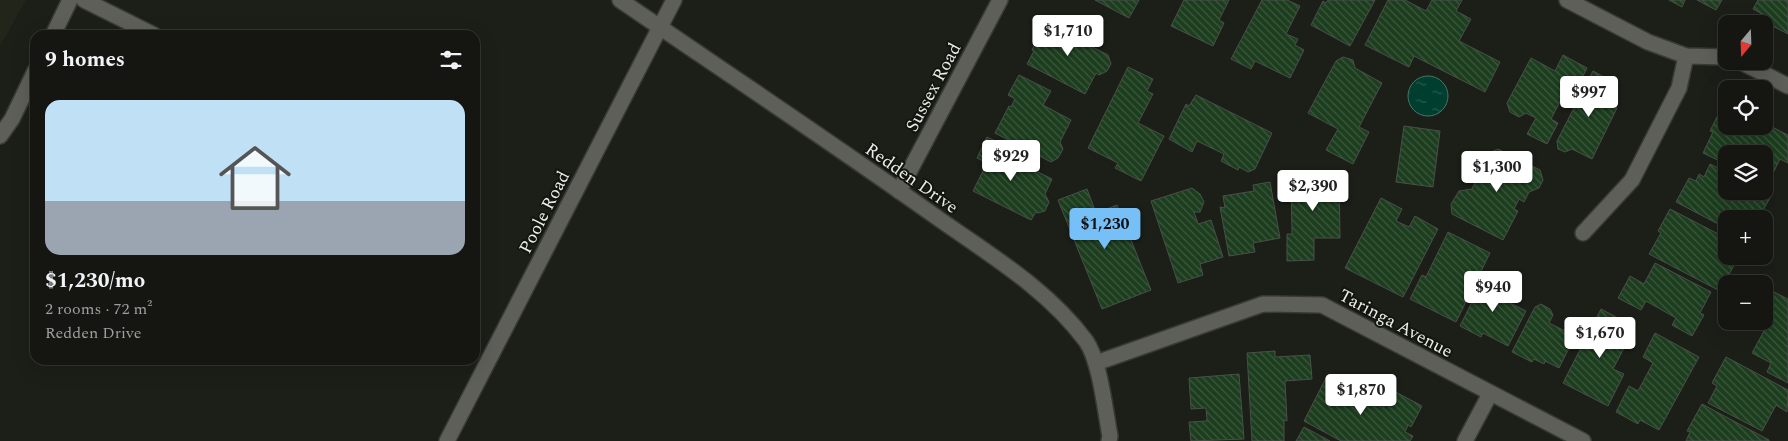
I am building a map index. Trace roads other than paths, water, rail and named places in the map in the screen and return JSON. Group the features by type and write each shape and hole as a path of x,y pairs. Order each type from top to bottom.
{"street":[{"path":"55,30 70,0"},
{"path":"84,0 144,30"},
{"name":"Redden Drive","path":"620,0 899,191 1010,270 1054,304 1087,342 1096,363 1110,436 1109,441"},
{"name":"Poole Road","path":"447,441 674,0"},
{"name":"Sussex Road","path":"899,191 1000,0"},
{"path":"1567,0 1648,42 1686,56 1718,57"},
{"path":"1583,232 1632,180 1679,88 1686,56"},
{"path":"1757,70 1788,86"},
{"path":"0,136 12,119 30,81"},
{"name":"Taringa Avenue","path":"1096,363 1263,304 1322,305 1582,441"},
{"path":"1465,441 1490,394"}],"water":[{"path":"1432,76 1439,79 1445,85 1448,96 1447,104 1439,113 1432,116 1424,116 1417,113 1409,104 1408,92 1411,85 1420,77"}]}
